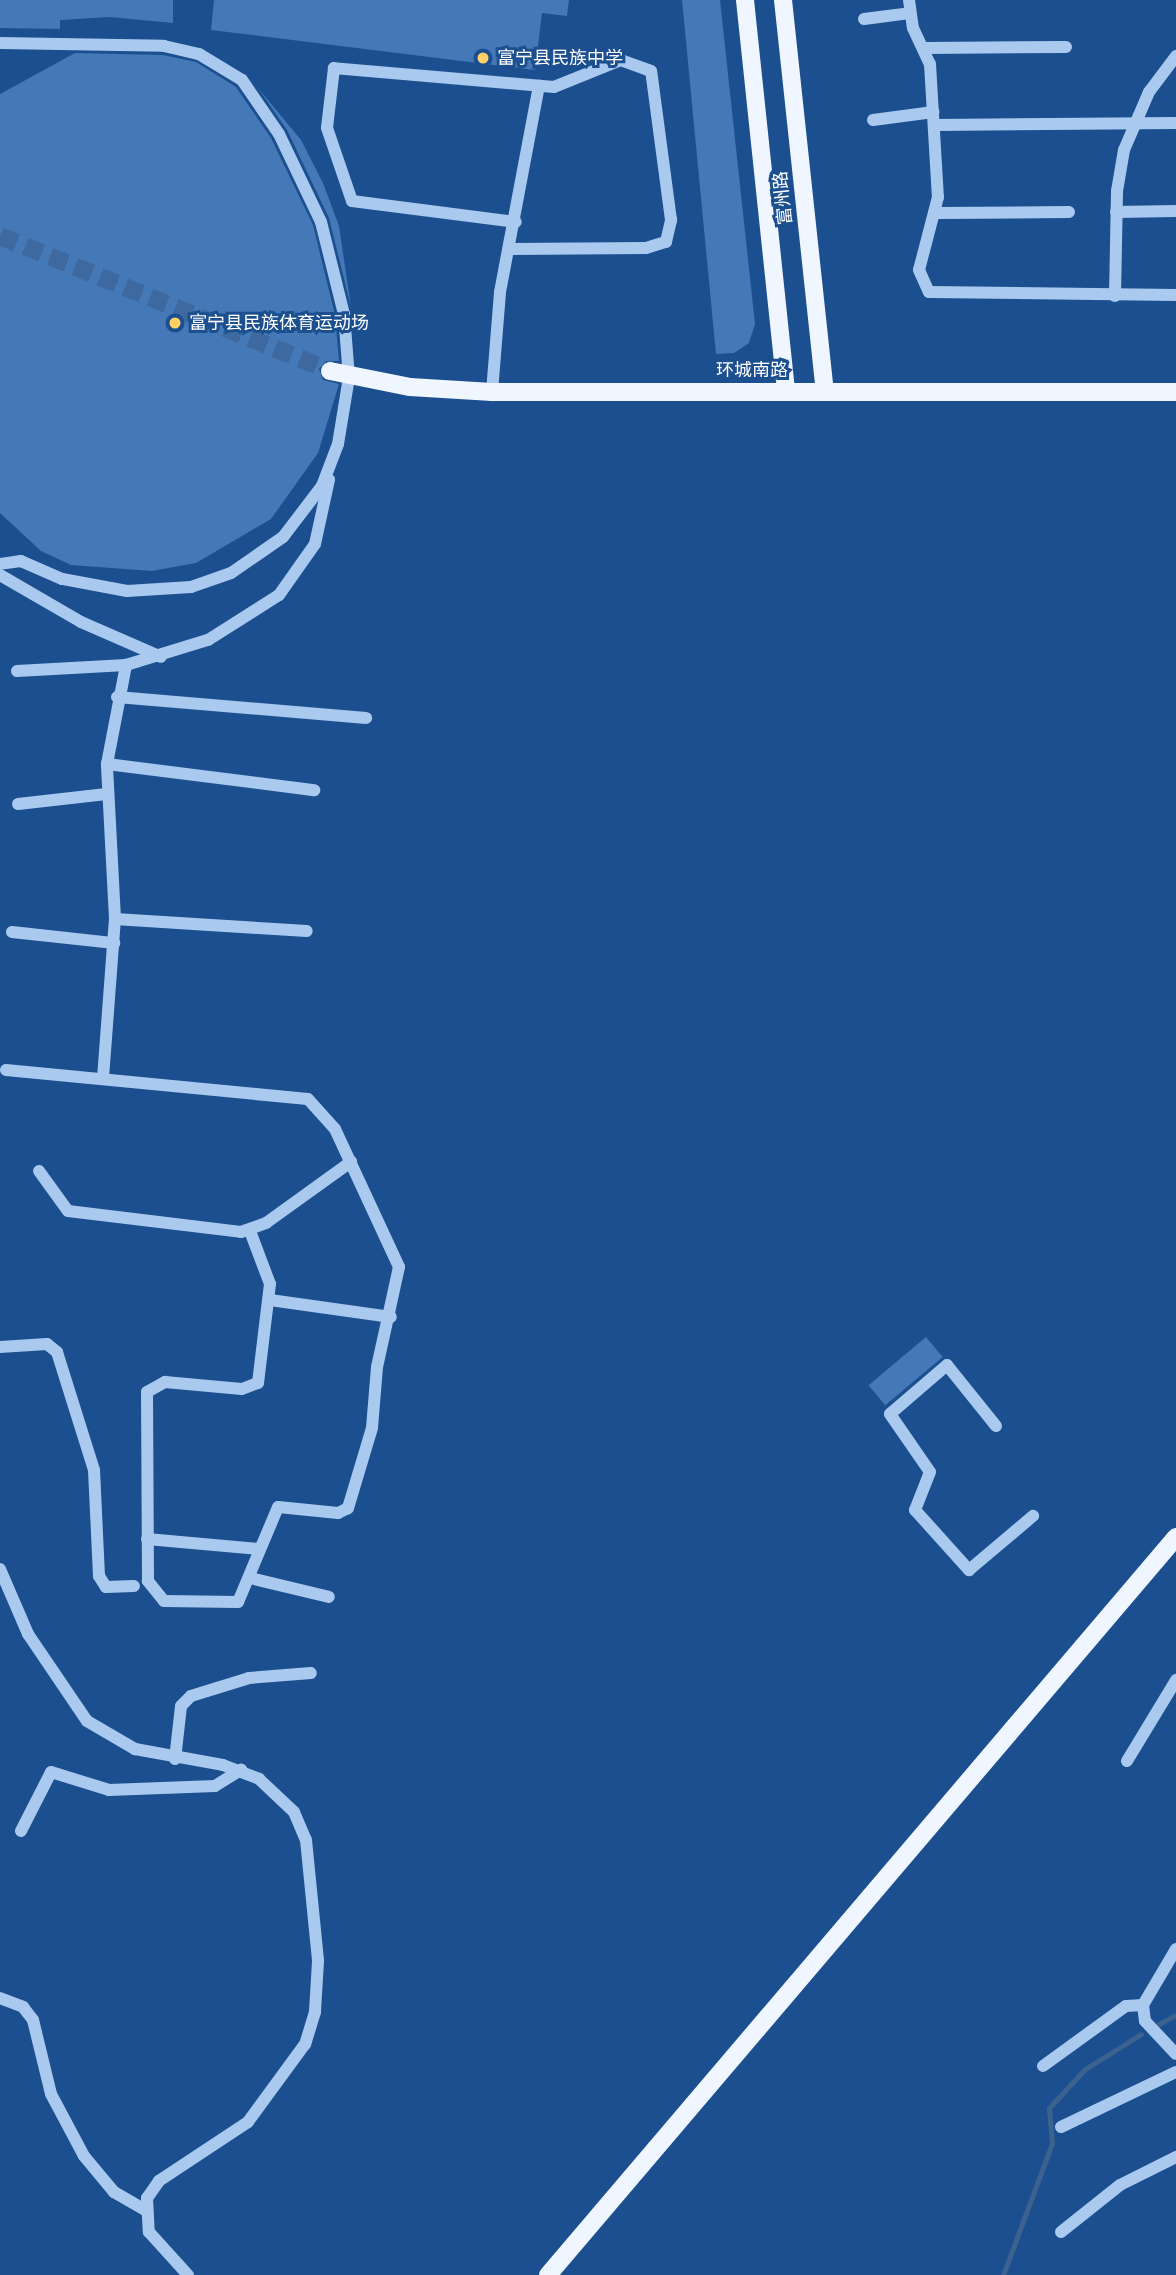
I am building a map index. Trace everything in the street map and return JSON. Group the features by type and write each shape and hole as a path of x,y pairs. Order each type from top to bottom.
{"main road":[{"name":"富州路","path":"745,0 786,390"},
{"name":"富州路","path":"783,0 825,392"},
{"name":"环城南路","path":"331,371 348,377 492,392 1176,391"},
{"path":"548,2275 1176,1537"}],"street":[{"path":"863,19 909,6 926,48 934,119 936,213 919,270 929,292 1176,295"},
{"path":"0,43 164,46 215,61 242,80 279,134 321,222 344,314 348,377 322,524 294,580 246,620 162,657 126,664 17,671"},
{"path":"926,48 1066,47"},
{"path":"1115,296 1115,212 1134,124 1176,55"},
{"path":"511,250 646,248 666,242 670,231 651,71 621,61 568,85 539,86 345,66 329,77 327,128 352,201 516,222"},
{"path":"492,392 500,292 511,250 539,86"},
{"path":"873,120 1176,123"},
{"path":"1115,212 1176,211"},
{"path":"936,213 1069,212"},
{"path":"0,564 22,561 84,585 127,591 212,581 283,537 331,466"},
{"path":"0,575 81,622 162,657"},
{"path":"103,1078 115,919 106,794 107,764 117,697 126,664"},
{"path":"117,697 366,718"},
{"path":"107,764 314,790"},
{"path":"18,804 106,794"},
{"path":"115,919 307,931"},
{"path":"12,932 114,943"},
{"path":"6,1070 300,1096 327,1115 399,1267 391,1317 377,1367 372,1428 348,1508 338,1513 278,1507 243,1598 232,1605 157,1598 149,1587 147,1392 164,1382 254,1387 270,1300 269,1275 250,1231"},
{"path":"39,1171 73,1212 250,1231 351,1162"},
{"path":"270,1300 391,1317"},
{"path":"0,1348 47,1344 57,1352 94,1470 99,1576 106,1587 134,1586"},
{"path":"996,1426 947,1365 890,1414 930,1472 915,1510 970,1570 1033,1516"},
{"path":"147,1539 260,1549"},
{"path":"0,1569 28,1634 77,1711 116,1741 175,1759 241,1770 282,1798 306,1840 316,1916 314,2018 299,2056 267,2101 225,2141 159,2181 145,2210"},
{"path":"250,1578 329,1597"},
{"path":"175,1759 181,1706 191,1696 249,1678 311,1673"},
{"path":"1127,1761 1176,1680"},
{"path":"21,1831 51,1772 109,1790 215,1786 241,1770"},
{"path":"1176,1949 1143,2005 1145,2021 1176,2054"},
{"path":"0,1998 23,2007 33,2020 51,2094 83,2156 114,2192 145,2210 155,2242 188,2275"},
{"path":"1042,2066 1126,2006 1143,2005"},
{"path":"1061,2127 1176,2072"},
{"path":"1062,2232 1120,2185 1176,2157"}],"building":[{"path":"0,0 173,0 173,23 110,17 60,20 60,29 0,28"},
{"name":"富宁县民族中学","path":"214,0 569,0 567,16 542,13 535,70 211,30"},
{"path":"682,0 720,0 755,324 749,343 734,353 716,354"},
{"name":"富宁县民族体育运动场","path":"75,53 163,55 196,62 236,87 271,138 313,225 335,315 339,361 326,361 319,369 323,380 339,384 318,453 271,519 196,563 152,571 71,565 41,551 0,513 0,94"},
{"path":"258,88 301,140 323,183 339,226 351,307 329,218 287,130"},
{"path":"926,1337 943,1357 885,1405 869,1385"}],"waterway":[{"path":"1157,2025 1176,2015"},
{"path":"1003,2275 1052,2143 1049,2108 1085,2069 1141,2034"}],"tunnel":[{"path":"0,236 330,371"}],"place":[{"name":"富宁县民族中学","path":"483,58"},
{"name":"富宁县民族体育运动场","path":"175,323"}]}
